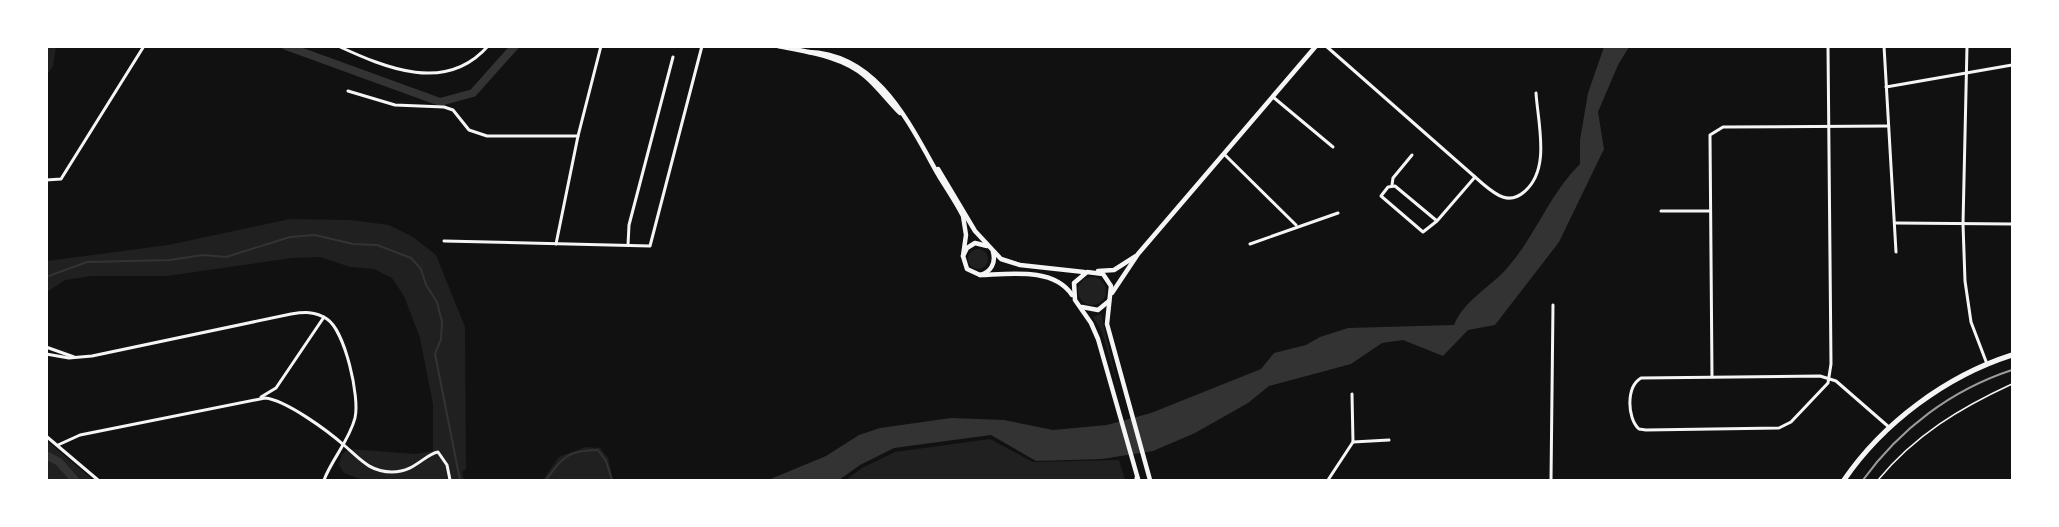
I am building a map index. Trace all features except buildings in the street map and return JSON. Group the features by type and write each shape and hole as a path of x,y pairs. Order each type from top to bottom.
{"main road":[{"path":"778,46 839,57 860,67 881,86 904,116 972,225 1001,259 1016,265 1087,272 1114,270 1138,254"},
{"path":"1080,306 1089,310 1098,310 1111,298 1138,254 1316,46"},
{"path":"934,165 963,216 966,235 963,256 967,269 980,275 1048,277 1066,286 1080,306 1096,333 1138,480"},
{"path":"963,256 971,245 980,243 990,248 994,263 988,271 980,275"},
{"path":"1094,271 1108,279 1111,298 1107,324 1150,480"},
{"path":"1075,300 1074,283 1087,272"},
{"path":"1844,480 1890,428 1942,388 1987,364 2013,355"}],"street":[{"path":"338,46 380,65 429,74 459,68 488,46"},
{"path":"556,244 578,136 601,46"},
{"path":"444,241 650,246 702,46"},
{"path":"1828,46 1830,377 1824,388 1791,422 1779,428 1646,430 1637,427 1631,413 1632,387 1636,381 1648,377 1830,377 1890,428"},
{"path":"1884,46 1896,252"},
{"path":"1967,46 1963,224 1968,310 1975,336 1987,364"},
{"path":"46,180 61,179 142,47"},
{"path":"1327,47 1475,177 1501,197 1511,200 1519,197 1533,185 1538,173 1541,155 1536,93"},
{"path":"628,246 629,225 673,57"},
{"path":"1886,87 2013,65"},
{"path":"348,91 395,105 444,107 453,110 469,130 481,135 578,136"},
{"path":"1273,97 1333,147"},
{"path":"1712,377 1709,139 1714,131 1723,127 1888,126"},
{"path":"1224,154 1296,225"},
{"path":"1412,155 1393,178 1392,185 1381,196 1384,201 1423,232 1437,221 1475,177"},
{"path":"1392,185 1437,221"},
{"path":"1660,211 1710,211"},
{"path":"1250,244 1296,225 1338,213"},
{"path":"1896,223 2013,224"},
{"path":"1551,480 1553,305"},
{"path":"46,354 76,358 166,342 291,314 310,312 324,317 331,322 341,339 355,399 356,416 324,480"},
{"path":"58,445 80,435 259,398 276,388 324,317"},
{"path":"46,347 76,358"},
{"path":"276,388 275,393 280,401 343,445 363,464 382,472 408,470 438,452 447,465 450,480"},
{"path":"1328,480 1353,442 1352,394"},
{"path":"259,398 280,401"},
{"path":"46,436 98,480"},
{"path":"1353,442 1389,440"}],"lane":[{"path":"1878,480 1896,459 1955,412 2013,384"}],"shaded area":[{"path":"47,46 56,47 53,66 47,75"},
{"path":"1604,47 1629,47 1618,65 1598,112 1604,149 1559,242 1495,325 1468,330 1443,356 1403,340 1382,343 1351,364 1269,386 1248,403 1195,433 1153,451 1102,459 1036,461 991,435 894,448 860,465 839,480 768,480 826,456 859,435 880,428 951,418 1004,420 1053,430 1107,425 1151,413 1261,369 1274,353 1306,345 1320,337 1348,328 1454,325 1464,308 1518,255 1551,201 1569,175 1580,164 1580,140 1588,93"},
{"path":"290,219 351,220 389,225 413,237 436,255 465,327 466,469 462,472 464,480 363,480 344,473 339,465 342,454 349,449 416,454 433,451 433,404 420,338 404,296 392,278 374,269 350,267 320,257 292,258 167,276 92,276 65,280 47,292 47,261 168,245"},
{"path":"978,249 985,252 988,259 985,266 978,269 971,266 968,259 971,252"},
{"path":"1092,277 1102,281 1106,291 1102,301 1092,305 1082,301 1078,291 1082,281"},
{"path":"1101,314 1119,391 1102,332 1093,317"},
{"path":"990,439 1033,462 1119,460 1125,480 846,480 862,468 895,452"},
{"path":"47,441 93,480 47,480"},
{"path":"585,447 600,448 608,458 613,480 543,480 559,457"}],"waterway":[{"path":"286,46 440,102 473,93 515,46"},
{"path":"46,277 87,262 170,260 203,255 226,257 290,237 315,235 353,244 377,245 411,258 421,269 426,285 437,302 442,322 441,339 435,354 460,480"},
{"path":"546,480 567,456 580,451 598,450 606,461 612,480"},
{"path":"46,455 59,462 75,480"}],"railway":[{"path":"1863,480 1893,444 1928,413 1968,388 2012,370"}]}
